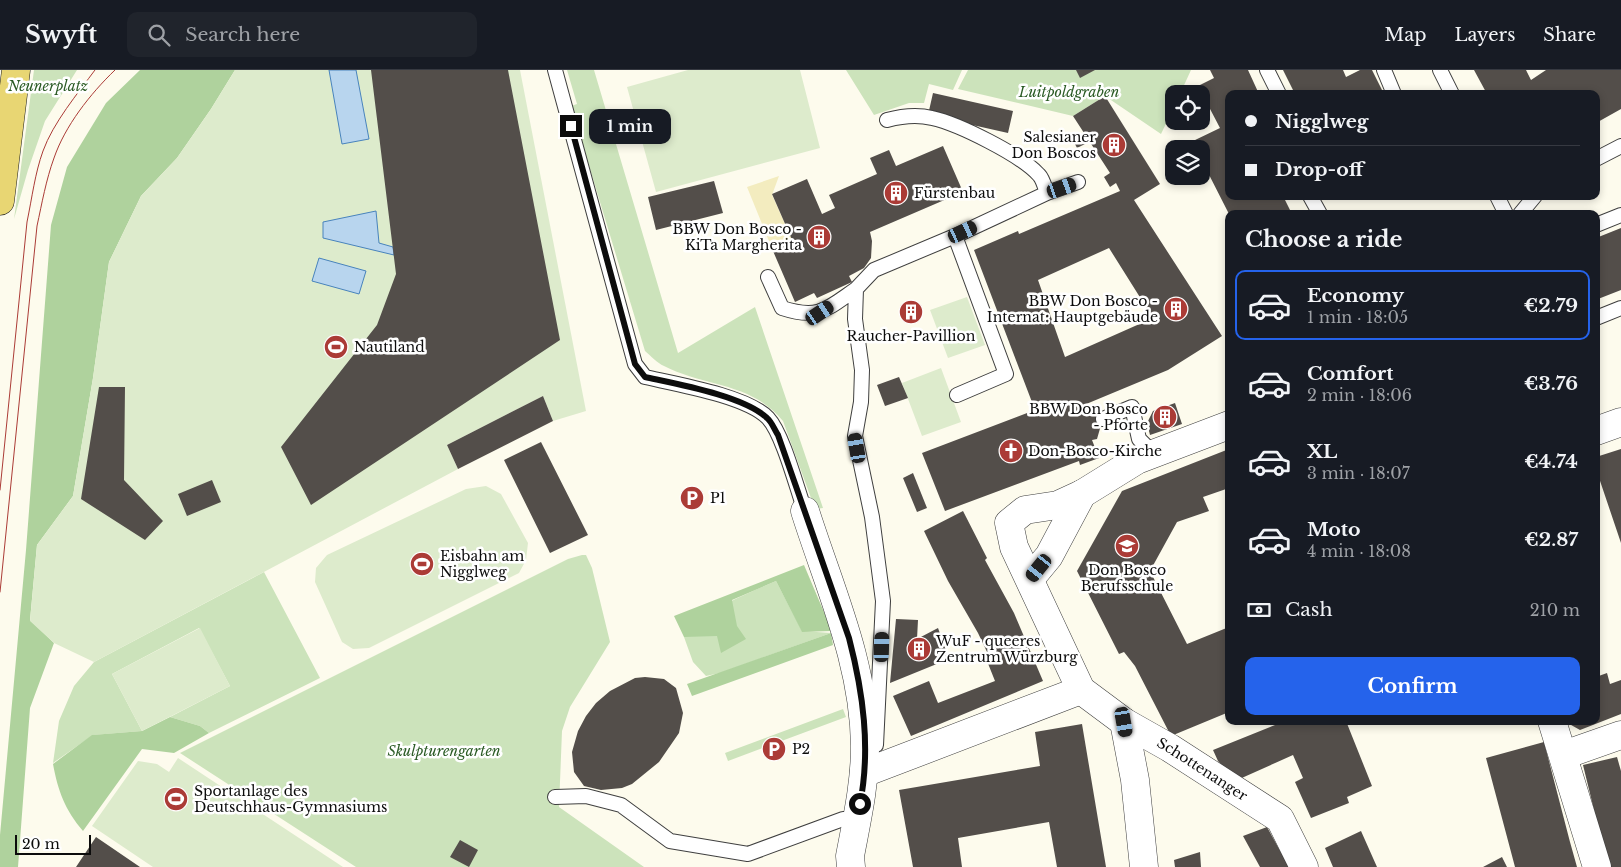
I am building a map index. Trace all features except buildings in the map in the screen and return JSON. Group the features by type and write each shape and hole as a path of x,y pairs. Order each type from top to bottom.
{"main road":[{"path":"0,200 10,81"}],"street":[{"path":"1600,430 1621,422"},
{"name":"Schottenanger","path":"1225,426 1153,453 1082,494 1058,505 1025,510 1009,523 1014,547 1082,690 1124,722 1179,754 1280,818 1304,867"},
{"path":"1030,579 1049,556 1082,494"},
{"path":"805,511 864,718 864,773 850,820 851,867"},
{"path":"864,773 1082,690"},
{"path":"1124,722 1135,780 1144,867"},
{"path":"1553,725 1598,867"},
{"path":"1564,755 1621,734"}],"lane":[{"path":"555,70 635,364 645,377 686,386 737,401 752,407 768,419 778,435 805,511"},
{"path":"1267,70 1277,90"},
{"path":"1384,70 1392,90"},
{"path":"1440,70 1450,90"},
{"path":"887,120 904,115 932,118 998,146 1040,176 1047,193"},
{"path":"1600,157 1621,146"},
{"path":"768,276 782,308 797,313 820,313 856,289 874,270 955,236 1047,193 1078,182"},
{"path":"1523,210 1532,200"},
{"path":"1600,223 1621,215"},
{"path":"955,236 1006,374 957,395"},
{"path":"856,289 855,319 862,370 861,402 855,436 872,517 883,602 876,749 864,773"},
{"path":"1600,316 1621,308"},
{"path":"1103,419 1132,407 1139,439 1153,453"},
{"path":"555,796 586,796 621,804 670,841 748,854 850,820"}],"green space":[{"name":"Neunerplatz","path":"34,70 77,70 45,121 14,219"},
{"path":"140,70 235,70 177,158 141,196 109,262 93,378 73,496 37,545 30,620 54,643 30,708 18,867 0,867 0,835 26,550 51,225 67,167 106,103"},
{"name":"Nautiland","path":"235,70 520,70 586,411 553,421 543,396 447,445 458,469 94,662 54,643 30,621 37,545 73,496 93,378 109,262 141,196 177,158"},
{"path":"567,70 594,70 678,353 755,307 823,508 815,509 783,421 770,408 742,392 680,373 664,366 645,351 571,106 577,104"},
{"path":"688,70 800,70 820,148 656,192 627,87"},
{"path":"846,70 962,70 953,90 929,84 924,103 909,103 874,115"},
{"name":"Luitpoldgraben","path":"968,70 1191,70 1184,85 1165,85 1165,126 1161,134 1105,96 1073,116 958,89"},
{"path":"967,297 985,345 948,358 930,310"},
{"path":"941,368 961,422 922,436 902,383"},
{"name":"Eisbahn am Nigglweg","path":"486,486 501,494 528,543 526,560 519,573 369,648 353,649 342,642 315,582 316,568 327,555 466,489"},
{"name":"Skulpturengarten","path":"586,555 592,568 610,642 570,707 562,731 559,807 644,867 356,867 180,753 568,559"},
{"path":"804,565 832,631 802,632 776,581 732,600 737,626 746,639 721,653 717,636 684,637 674,616"},
{"path":"264,572 320,678 209,733 200,726 170,717 230,686 199,628 112,674 142,731 93,735 53,763 59,721 74,686 94,662"},
{"path":"776,581 802,631 831,633 720,673 706,676 693,662 684,637 703,618 714,611 739,597"},
{"path":"200,628 230,686 142,731 112,674"},
{"path":"831,633 833,645 692,696 687,684"},
{"path":"843,709 846,717 728,761 725,753"},
{"path":"170,717 200,726 209,733 174,753 142,749 83,831 63,800 53,764 92,735 142,731"},
{"name":"Sportanlage des Deutschhaus-Gymnasiums","path":"178,758 343,867 153,867 92,826 138,761 157,764 169,772"}],"sand":[{"path":"779,176 772,195 793,242 773,251 747,187"}],"water":[{"path":"329,70 356,70 369,139 342,144"},
{"path":"376,211 379,243 393,247 394,255 323,238 323,222"},
{"path":"319,258 366,271 359,294 312,281"}],"tram line":[{"path":"0,490 27,222 40,159 53,130 95,70"},
{"path":"0,592 37,226 42,200 51,166 65,134 79,111 96,89 115,70"}],"place":[{"name":"Salesianer Don Boscos","path":"1114,145"},
{"name":"Fürstenbau","path":"896,193"},
{"name":"BBW Don Bosco - KiTa Margherita","path":"819,237"},
{"name":"BBW Don Bosco - Internat: Hauptgebäude","path":"1176,309"},
{"name":"Raucher-Pavillion","path":"911,312"},
{"name":"Nautiland","path":"336,347"},
{"name":"BBW Don Bosco - Pforte","path":"1165,417"},
{"name":"Don-Bosco-Kirche","path":"1011,451"},
{"name":"P1","path":"692,498"},
{"name":"Don Bosco Berufsschule","path":"1127,546"},
{"name":"Eisbahn am Nigglweg","path":"422,564"},
{"name":"WuF - queeres Zentrum Würzburg","path":"919,649"},
{"name":"P2","path":"774,749"},
{"name":"Sportanlage des Deutschhaus-Gymnasiums","path":"176,799"}],"route":[{"path":"571,126 635,364 645,377 686,386 752,407 768,419 778,435 836,599 857,670 864,718 865,748 860,804"}]}
